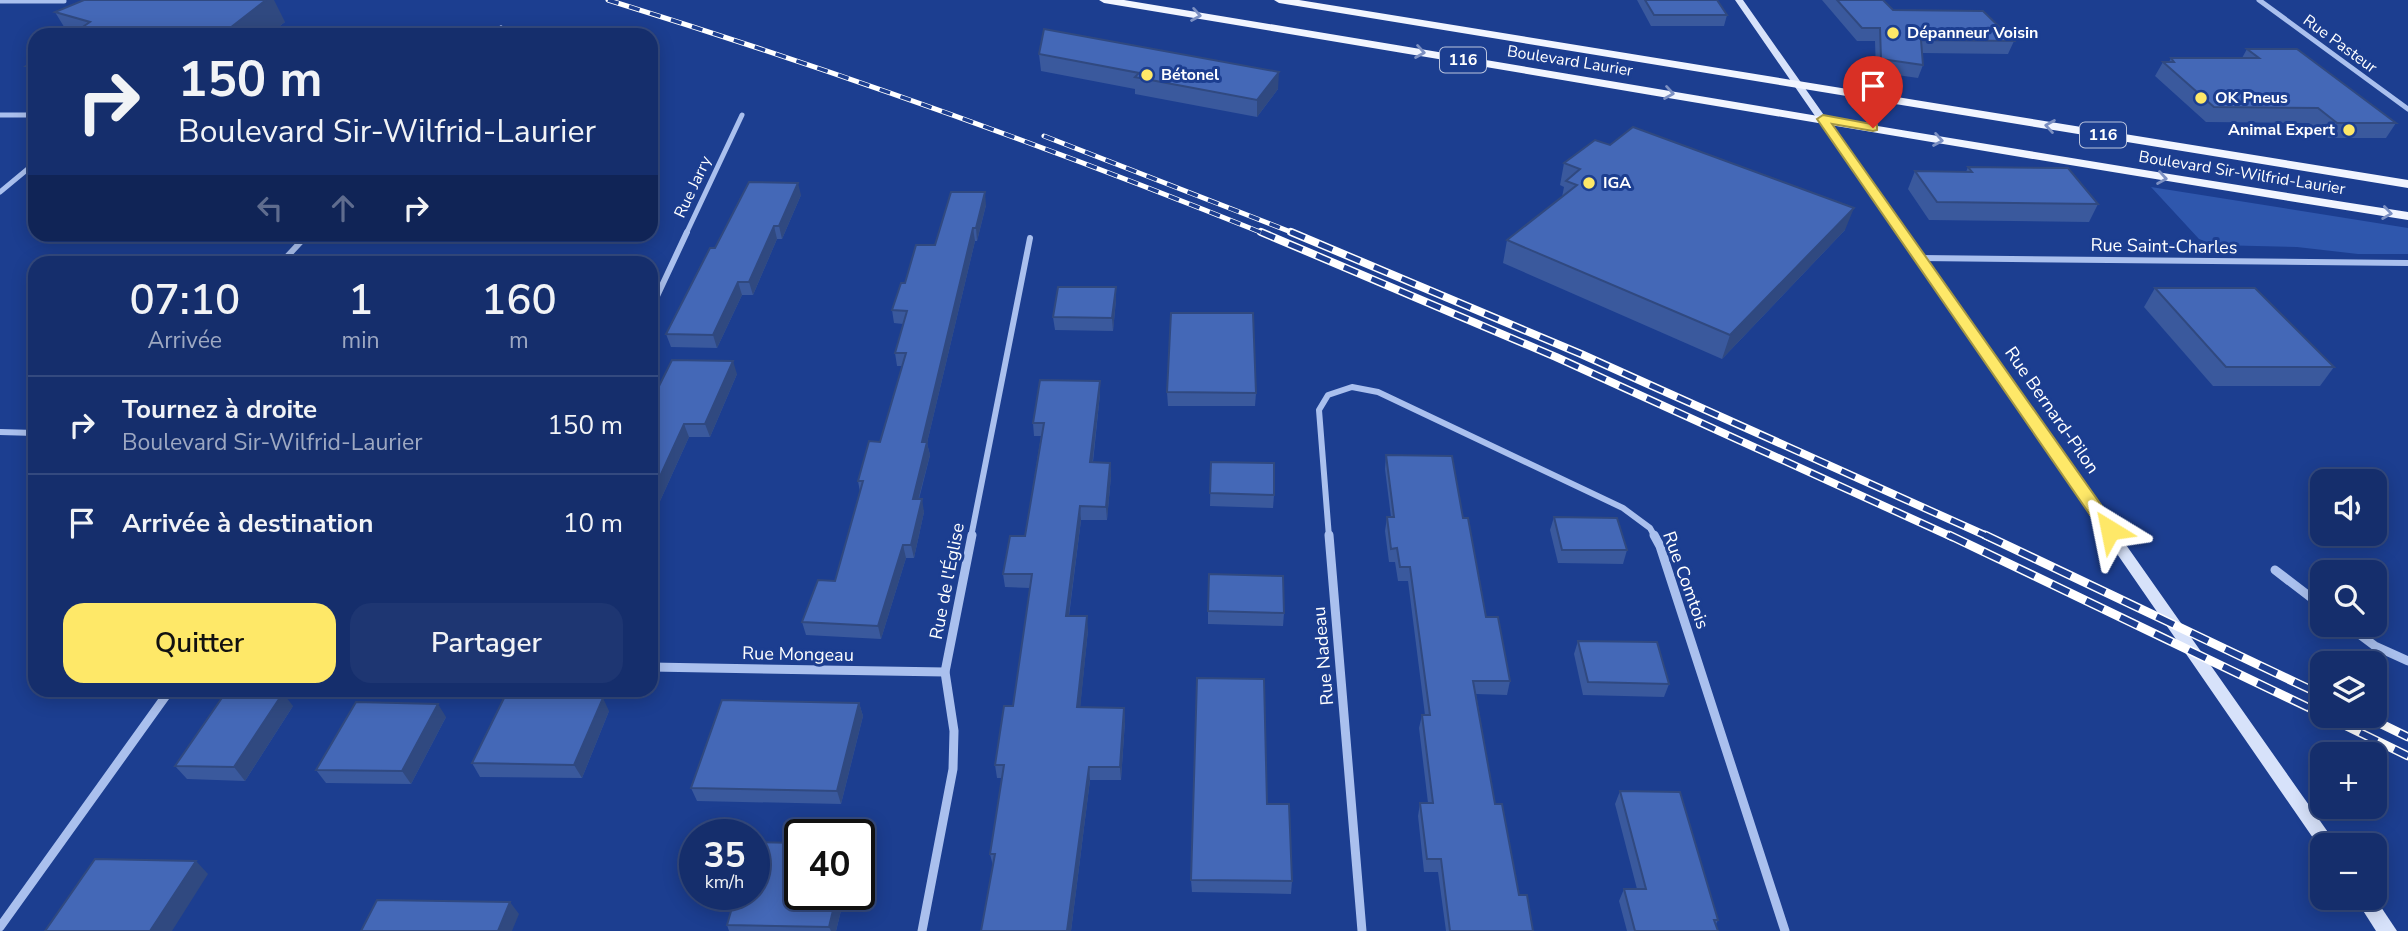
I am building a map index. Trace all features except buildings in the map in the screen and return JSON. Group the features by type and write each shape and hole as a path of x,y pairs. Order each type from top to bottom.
{"main road":[{"name":"Boulevard Laurier","path":"1104,0 1823,119"},
{"name":"Boulevard Laurier","path":"1279,0 1798,85"},
{"name":"Boulevard Sir-Wilfrid-Laurier","path":"1798,85 2408,184"},
{"name":"Boulevard Sir-Wilfrid-Laurier","path":"1823,119 2122,172 2408,216"}],"street":[{"name":"Rue Bernard-Pilon","path":"1739,0 2320,833"},
{"name":"Rue Pasteur","path":"2259,0 2408,108"},
{"path":"0,1 64,1"},
{"path":"0,115 28,115"},
{"name":"Rue Jarry","path":"658,294 742,115"},
{"path":"0,192 28,169"},
{"name":"Rue de l'Église","path":"922,931 953,769 954,731 945,673 1030,238"},
{"path":"288,256 301,242"},
{"name":"Rue Saint-Charles","path":"1920,258 2408,263"},
{"name":"Rue Comtois","path":"1339,389 1354,386 1378,392 1609,501 1650,528 1660,546 1785,931"},
{"name":"Rue Nadeau","path":"1339,389 1322,400 1319,426 1362,931"},
{"path":"0,432 28,433"},
{"path":"2275,570 2310,597"},
{"path":"2363,637 2375,646 2408,661"},
{"name":"Rue Mongeau","path":"658,667 945,673"},
{"path":"0,927 165,697"},
{"path":"2372,910 2387,931"}],"shaded area":[{"path":"2151,187 2408,228 2408,254 2358,254 2297,247 2214,245 2199,239"}],"railway":[{"path":"608,0 939,110 1103,170 1265,234"},
{"path":"1044,136 1293,233"},
{"path":"1261,232 1556,357 1952,537"},
{"path":"1293,233 1581,354 1989,537"},
{"path":"1949,535 2310,708"},
{"path":"1985,535 2310,689"},
{"path":"2387,727 2408,737"},
{"path":"2351,728 2408,756"}],"place":[{"name":"Dépanneur Voisin","path":"1893,33"},
{"name":"Bétonel","path":"1147,75"},
{"name":"OK Pneus","path":"2201,98"},
{"name":"Animal Expert","path":"2349,130"},
{"name":"IGA","path":"1589,183"}],"route":[{"path":"1873,128 1823,119 2110,530"}]}
